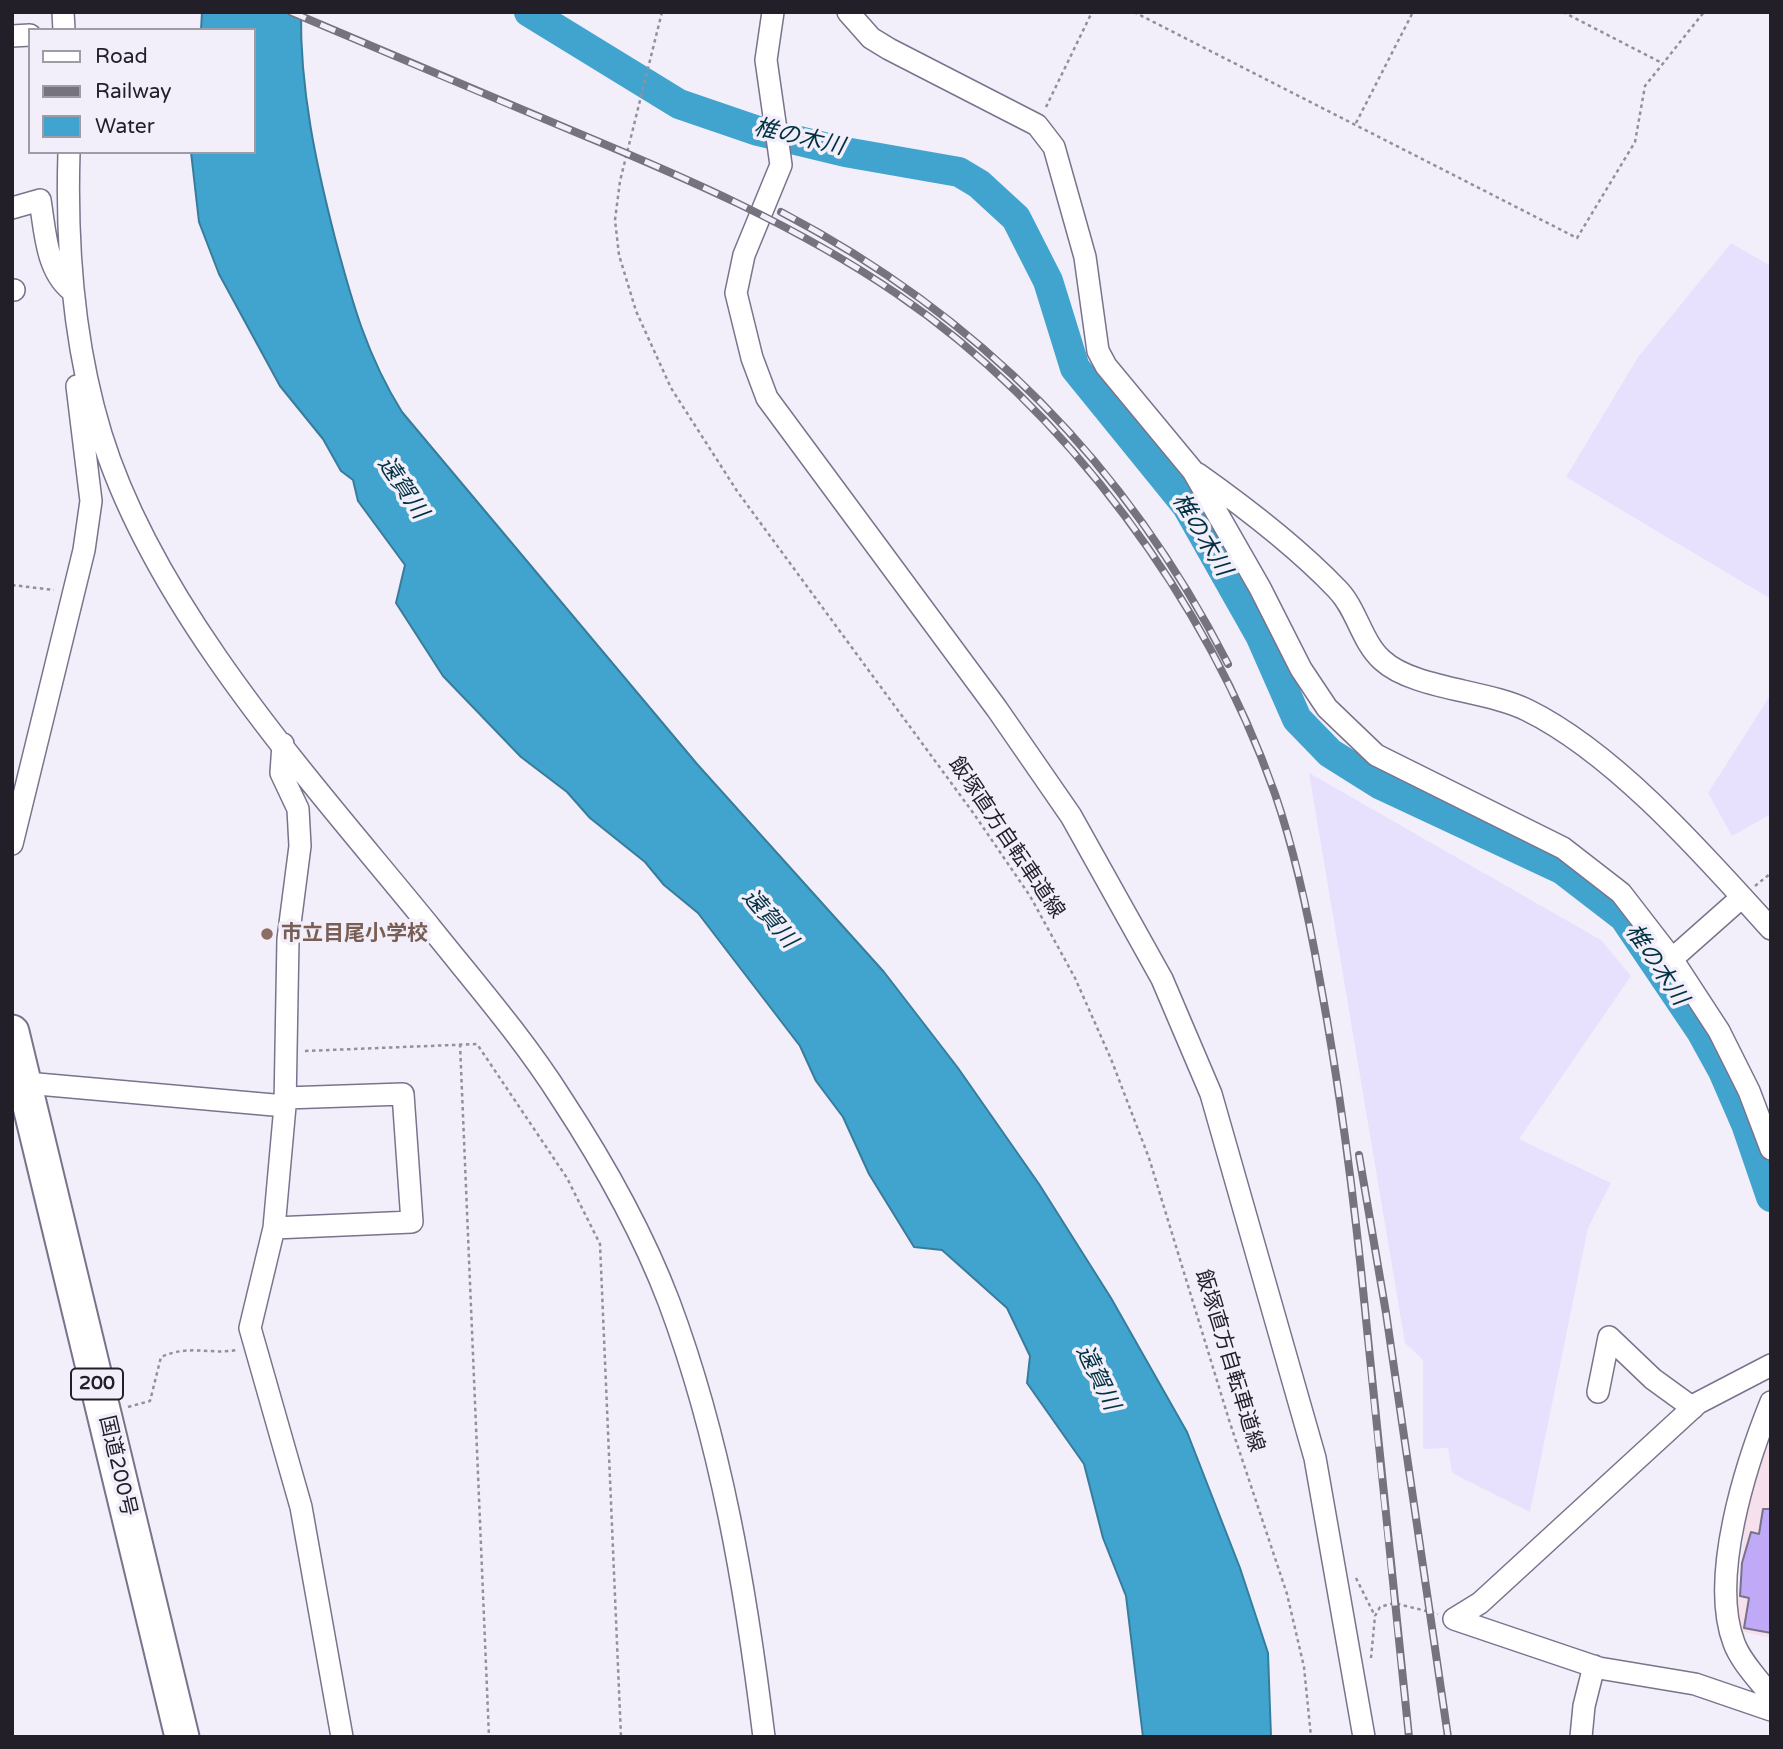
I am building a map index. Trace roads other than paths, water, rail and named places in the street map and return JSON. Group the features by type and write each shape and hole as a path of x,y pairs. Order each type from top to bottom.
{"highway":[{"name":"国道200号","path":"12,1032 18,1081 104,1413 182,1737"}],"street":[{"path":"773,12 766,60 781,165 744,255 736,293 752,358 767,398 997,709 1071,816 1162,979 1211,1094 1315,1458 1364,1737"},
{"path":"848,12 872,37 889,49 1037,125 1054,147 1085,257 1098,351 1106,366 1193,471 1260,588 1301,669 1327,708 1376,755 1563,848 1621,893 1672,959 1719,1031 1748,1091 1771,1149"},
{"path":"69,154 67,232 71,291 80,339 102,436 146,541 198,630 283,744 495,1008 560,1095 639,1232 668,1299 714,1445 740,1574 764,1737"},
{"path":"12,208 40,200 55,270 60,281 71,291"},
{"path":"12,844 75,593 91,501 76,378 80,339"},
{"path":"1193,471 1242,505 1338,590 1371,648 1383,662 1399,671 1439,684 1495,697 1562,728 1616,771 1755,905 1771,929"},
{"path":"283,744 281,773 298,808 300,825 288,939 285,1102 274,1228 250,1328 252,1345 272,1400 301,1507 342,1737"},
{"path":"1672,959 1755,905"},
{"path":"18,1081 285,1102 403,1094 412,1222 274,1228"},
{"path":"1598,1392 1609,1337 1653,1379 1693,1408"},
{"path":"1771,1365 1693,1408 1480,1603 1454,1619 1594,1666 1695,1684 1771,1710"},
{"path":"1771,1402 1749,1464 1733,1523 1727,1612 1734,1643 1771,1696"},
{"path":"1581,1737 1584,1706 1594,1666"}],"water":[{"name":"遠賀川","path":"202,12 301,12 303,70 310,126 335,238 354,306 370,349 402,412 697,764 884,972 958,1068 1039,1184 1111,1298 1187,1432 1240,1568 1268,1653 1271,1737 1143,1737 1126,1596 1103,1538 1084,1464 1027,1383 1030,1356 1007,1308 942,1250 914,1247 869,1174 843,1117 816,1081 800,1046 698,913 664,885 645,862 590,818 567,792 521,757 443,676 396,603 405,565 358,501 353,480 341,471 323,439 280,386 219,274 199,222 191,154 256,154 256,28 201,28"}],"waterway":[{"name":"椎の木川","path":"529,12 679,104 758,131 845,152 959,172 979,184 1016,218 1048,281 1075,368 1187,506 1260,635 1297,719 1330,753 1381,785 1563,870 1624,917 1701,1031 1723,1071 1746,1124 1771,1197"}],"railway":[{"path":"291,12 699,185 780,224 859,269 959,341 1018,394 1073,452 1124,515 1170,582 1211,651 1246,722 1275,794 1296,863 1316,957 1352,1192 1409,1737"},
{"path":"781,212 853,253 920,298 983,348 1040,402 1094,461 1143,524 1188,591 1228,664"},
{"path":"1359,1155 1386,1313 1448,1737"}],"place":[{"name":"市立目尾小学校","path":"267,934"}]}
